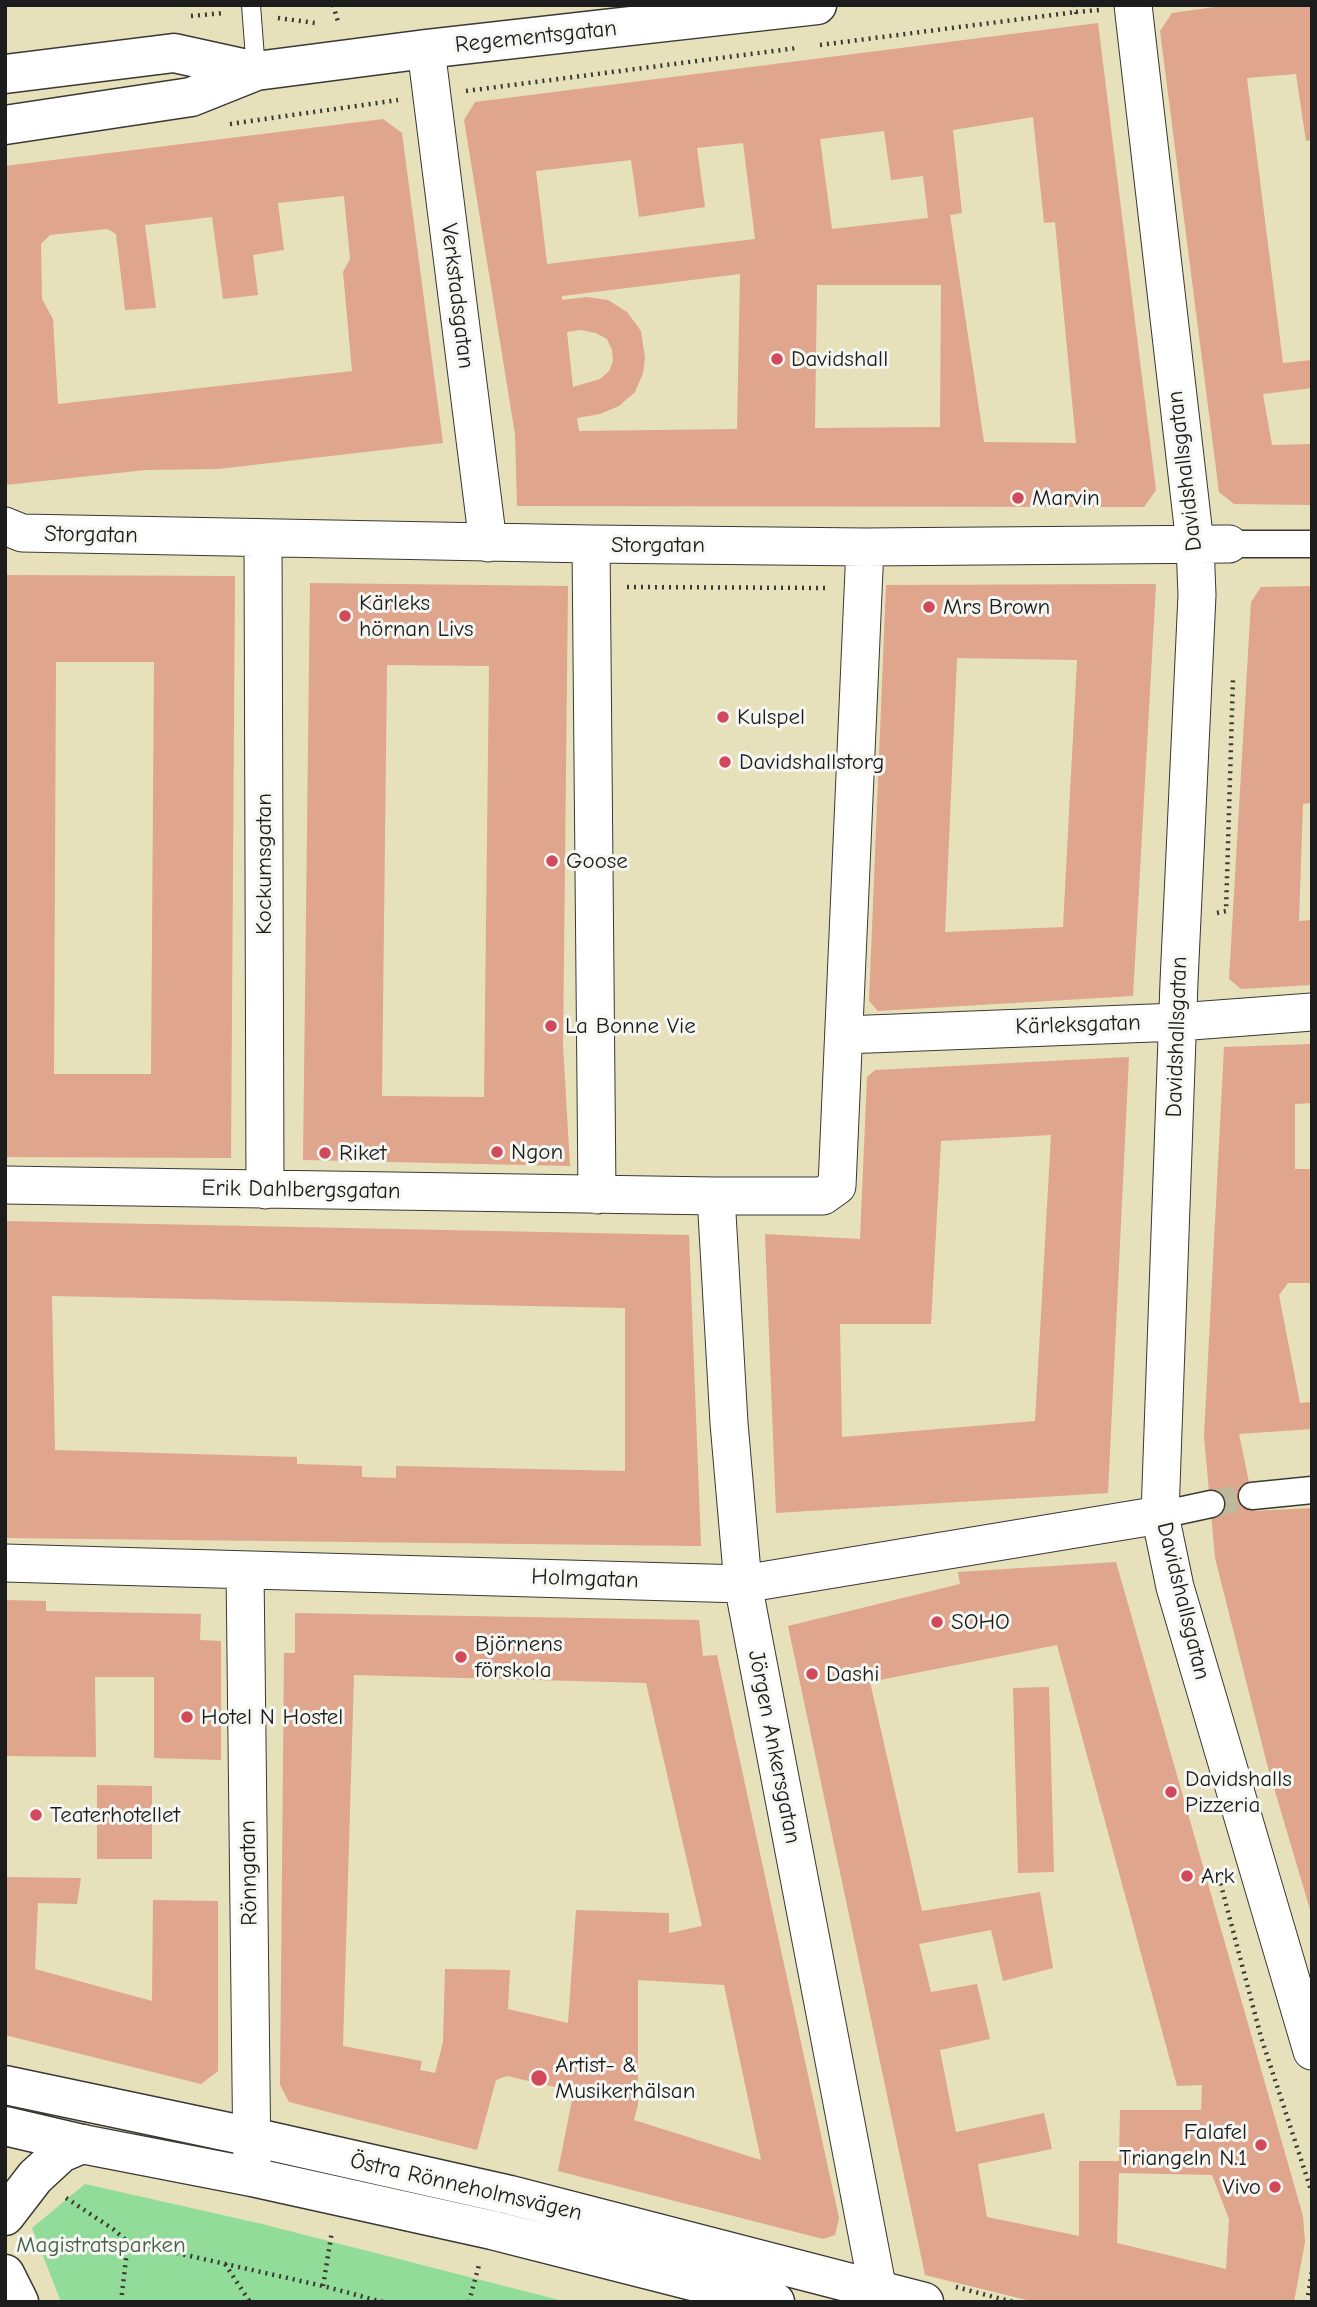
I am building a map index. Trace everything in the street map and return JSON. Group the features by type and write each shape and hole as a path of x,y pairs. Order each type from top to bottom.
{"street":[{"name":"Regementsgatan","path":"5,125 191,97 256,71 817,5"},
{"name":"Davidshallsgatan","path":"1133,5 1212,544 1197,595 1160,1515 1175,1587 1312,2051"},
{"name":"Verkstadsgatan","path":"426,49 488,543"},
{"name":"Regementsgatan","path":"5,74 174,53 256,71"},
{"name":"Storgatan","path":"14,529 488,543 865,547 1312,544"},
{"name":"Kockumsgatan","path":"263,538 265,1190"},
{"path":"591,544 597,1195 823,1196 837,1186 865,547"},
{"name":"Kärleksgatan","path":"844,1035 1178,1022 1312,1012"},
{"name":"Erik Dahlbergsgatan","path":"5,1185 597,1195"},
{"name":"Jörgen Ankersgatan","path":"716,1196 729,1423 743,1584 878,2291"},
{"path":"1252,1496 1312,1490"},
{"path":"1160,1515 1212,1504"},
{"name":"Holmgatan","path":"5,1563 743,1584 1160,1515"},
{"name":"Rönngatan","path":"245,1570 252,2177"},
{"name":"Östra Rönneholmsvägen","path":"5,2085 510,2195 924,2302"},
{"name":"Östra Rönneholmsvägen","path":"5,2126 492,2230 775,2302"},
{"path":"5,2216 35,2177 61,2153 82,2144"},
{"path":"5,2274 19,2302"}],"lane":[{"path":"251,5 256,71"}],"path":[{"path":"333,5 340,26"},
{"path":"816,46 1076,12"},
{"path":"226,125 432,95 802,48"},
{"path":"592,587 863,588"},
{"path":"62,2196 128,2242 383,2302"},
{"path":"121,2302 128,2242"},
{"path":"225,2263 250,2302"},
{"path":"1307,2302 1312,2271"}],"green space":[{"name":"Magistratsparken","path":"85,2184 262,2224 567,2302 61,2302 32,2228"}],"building":[{"path":"1229,5 1312,5 1312,140 1306,141 1296,74 1247,78 1283,363 1312,360 1312,388 1263,394 1272,445 1312,444 1312,505 1234,504 1219,492 1160,31 1172,13"},
{"path":"1098,23 1156,490 1144,507 517,506 515,434 464,120 475,102","holes":["1033,117 1044,223 1055,222 1076,443 984,442 950,215 962,213 953,130","884,131 891,180 923,176 928,218 832,229 820,139","743,143 755,239 547,264 536,171 631,160 639,217 705,207 697,148","740,274 737,429 579,431 577,418 600,414 619,406 635,392 643,373 645,358 641,331 627,312 608,300 587,297 562,300 562,296","817,285 941,285 940,427 815,428","581,330 607,339 613,361 609,371 600,379 573,387 567,332"]},
{"path":"383,119 402,133 443,443 218,469 146,470 5,485 5,166","holes":["344,196 350,259 343,272 352,371 58,404 53,319 42,299 41,244 50,235 107,229 116,234 125,310 156,308 145,225 212,217 223,299 258,295 253,255 284,250 278,203"]},
{"path":"5,575 235,576 231,1158 5,1157","holes":["56,662 154,662 151,1074 54,1074"]},
{"path":"310,583 568,586 563,1045 570,1166 303,1160","holes":["387,665 489,666 484,1097 382,1096"]},
{"path":"1156,584 1133,996 878,1011 869,1001 886,585","holes":["957,658 1077,660 1063,927 945,932"]},
{"path":"1312,586 1312,803 1303,804 1299,921 1312,920 1312,985 1241,989 1229,979 1251,602 1261,587"},
{"path":"1312,1044 1312,1103 1295,1104 1295,1169 1312,1169 1312,1283 1288,1283 1279,1295 1300,1403 1312,1402 1312,1429 1239,1434 1255,1511 1312,1508 1311,1913 1267,1764 1215,1558 1204,1436 1224,1047"},
{"path":"1129,1057 1108,1493 776,1513 765,1234 860,1239 867,1077 875,1070","holes":["1051,1135 1035,1421 842,1437 840,1324 931,1324 941,1141"]},
{"path":"5,1221 689,1235 701,1546 5,1538","holes":["52,1296 625,1308 625,1471 396,1466 396,1478 362,1477 362,1466 297,1464 297,1457 55,1450"]},
{"path":"1116,1562 1303,2216 1305,2242 1294,2302 1035,2302 925,2275 788,1626 960,1584 958,1572","holes":["1057,1645 1177,2086 1202,2085 1201,2110 1120,2110 1119,2161 1079,2161 1079,2236 987,2217 978,2164 1052,2149 1044,2113 956,2132 940,2050 990,2039 977,1984 931,1992 919,1944 991,1930 1003,1981 1053,1968 1040,1892 922,1911 870,1682","1119,2173 1212,2175 1229,2219 1226,2269 1117,2243"]},
{"name":"Hotel N Hostel","path":"5,1600 46,1601 46,1611 201,1614 200,1640 221,1641 221,1760 154,1758 154,1677 95,1677 96,1757 5,1756"},
{"path":"295,1613 699,1620 703,1656 717,1655 839,2218 835,2235 823,2239 558,2171 572,2100 564,2089 507,2076 496,2080 477,2150 289,2102 280,2085 284,1653 295,1653","holes":["354,1675 646,1683 702,1926 669,1933 669,1913 576,1910 568,2023 508,2009 510,1970 445,1969 443,2042 435,2073 420,2070 422,2061 343,2046","638,1980 724,1985 761,2160 634,2120 638,2105"]},
{"path":"1049,1687 1054,1872 1018,1873 1013,1688"},
{"path":"97,1785 152,1786 152,1859 97,1859"},
{"path":"5,1877 81,1878 77,1904 38,1903 35,1969 152,2001 153,1900 218,1901 218,2071 201,2084 5,2035"}],"tunnel":[{"path":"1211,1504 1252,1496"}],"place":[{"name":"Davidshall","path":"777,359"},
{"name":"Marvin","path":"1018,498"},
{"name":"Mrs Brown","path":"929,607"},
{"name":"Kärleks hörnan Livs","path":"345,616"},
{"name":"Kulspel","path":"723,717"},
{"name":"Davidshallstorg","path":"725,762"},
{"name":"Goose","path":"552,861"},
{"name":"La Bonne Vie","path":"551,1026"},
{"name":"Ngon","path":"497,1152"},
{"name":"Riket","path":"325,1153"},
{"name":"SOHO","path":"937,1622"},
{"name":"Björnens förskola","path":"461,1657"},
{"name":"Dashi","path":"812,1674"},
{"name":"Hotel N Hostel","path":"187,1717"},
{"name":"Davidshalls Pizzeria","path":"1171,1792"},
{"name":"Teaterhotellet","path":"36,1815"},
{"name":"Ark","path":"1187,1876"},
{"name":"Artist- & Musikerhälsan","path":"539,2078"},
{"name":"Falafel Triangeln N.1","path":"1261,2145"},
{"name":"Vivo","path":"1275,2187"}]}
